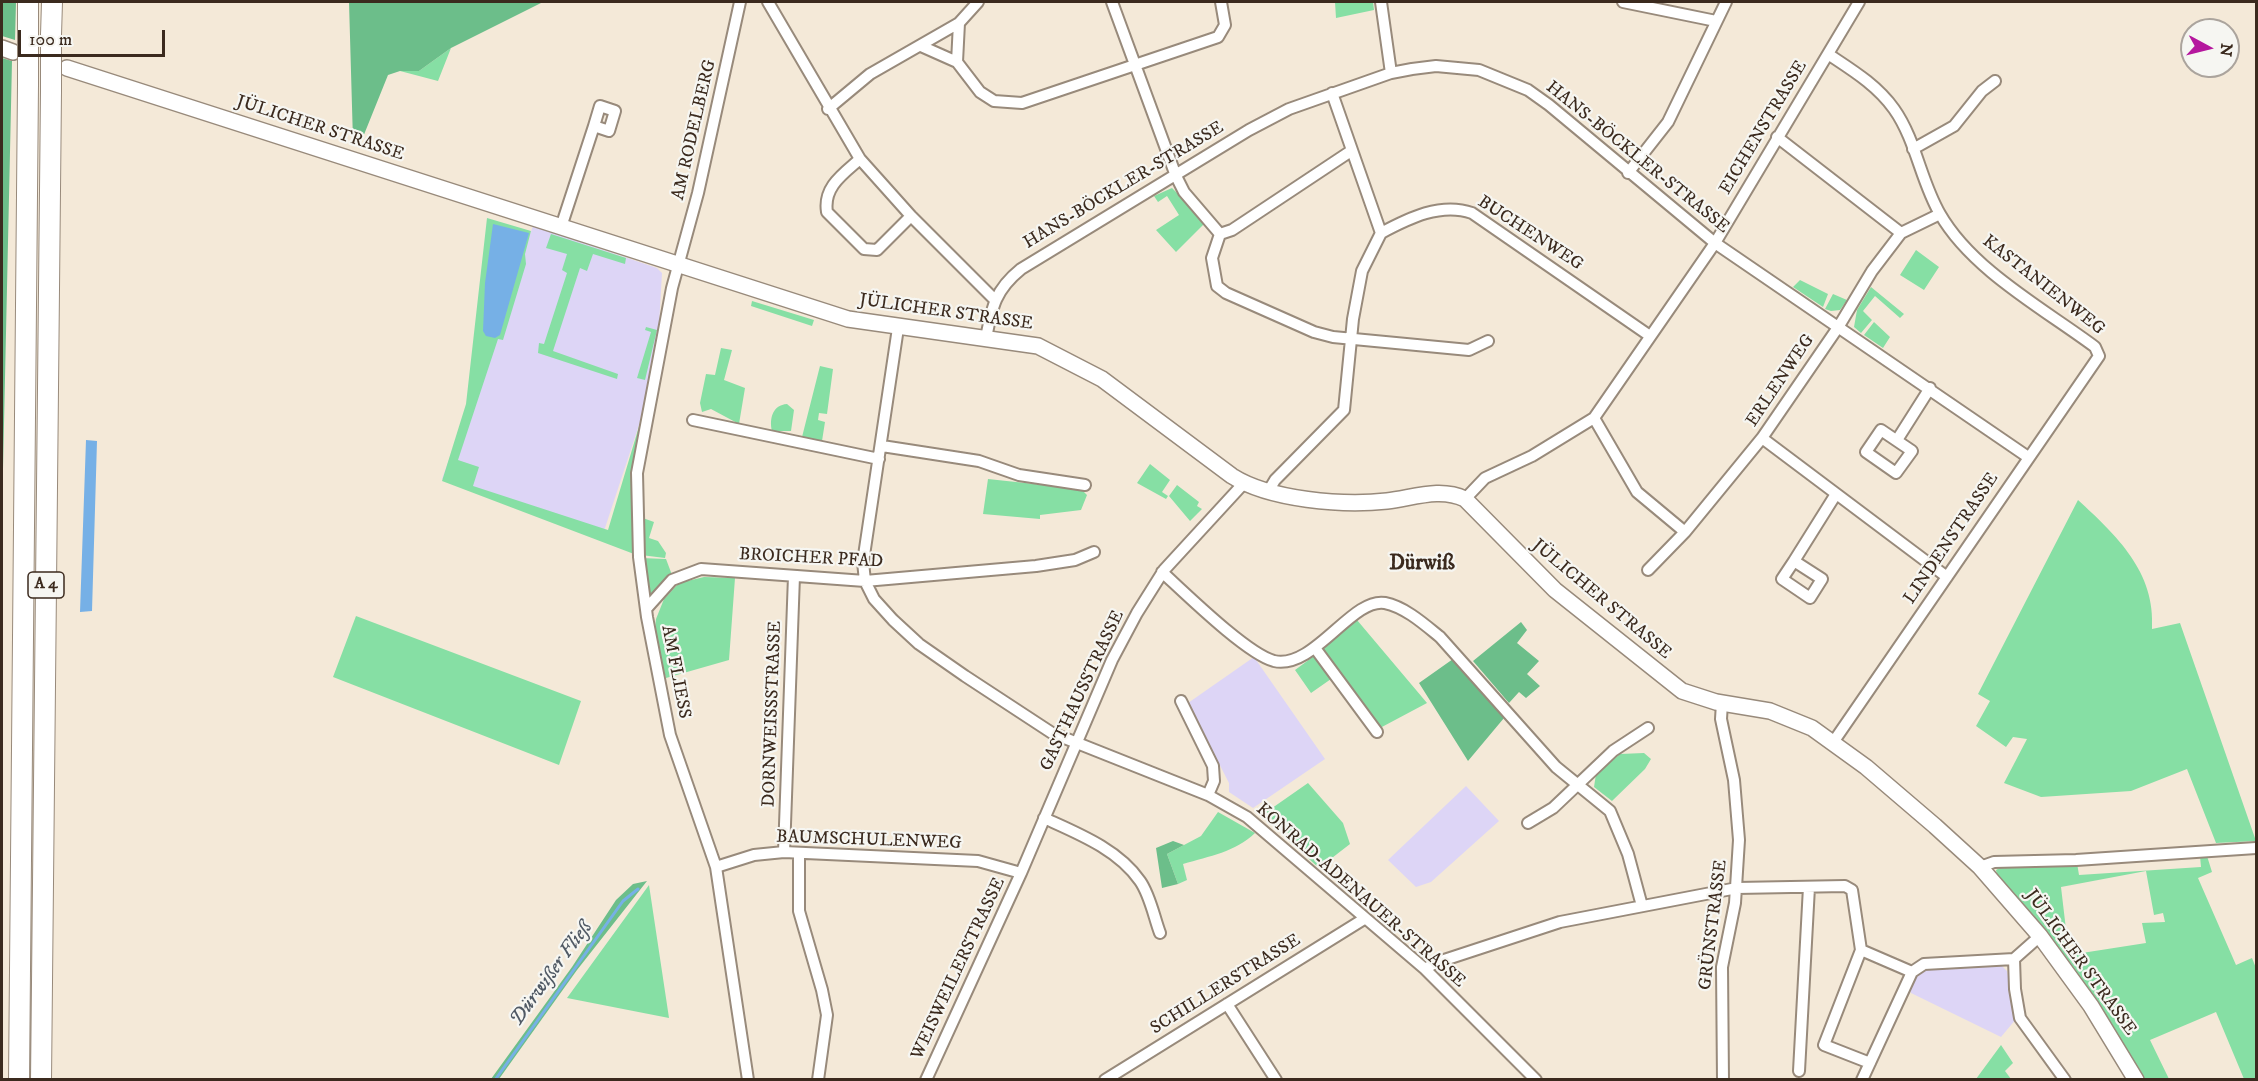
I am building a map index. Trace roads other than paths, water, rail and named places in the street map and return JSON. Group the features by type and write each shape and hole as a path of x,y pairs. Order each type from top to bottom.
{"highway":[{"name":"A 4","path":"19,1080 28,2"},
{"name":"A 4","path":"41,1080 52,2"}],"street":[{"name":"AM RODELBERG","path":"678,266 698,193 740,2"},
{"path":"768,2 828,109 860,159 911,216 994,299"},
{"path":"828,109 870,74 959,23 978,2"},
{"path":"1112,2 1176,176 1184,192 1220,234"},
{"path":"921,46 957,62 980,92 994,101 1022,103 1218,37 1225,25 1221,2"},
{"path":"1381,2 1391,73"},
{"path":"1623,2 1716,21"},
{"path":"1628,173 1668,122 1725,2"},
{"name":"EICHENSTRASSE","path":"1465,499 1485,478 1532,456 1594,418 1715,243 1859,2"},
{"path":"957,62 959,23"},
{"name":"KASTANIENWEG","path":"1828,54 1869,82 1895,110 1940,214 1985,267 2095,346 2099,356"},
{"name":"HANS-BÖCKLER-STRASSE","path":"986,338 994,299 1008,279 1249,130 1289,109 1391,73 1447,67 1479,70 1501,78 1549,105 1715,243 2028,457"},
{"name":"JÜLICHER STRASSE","path":"67,68 848,319 898,328 1038,346 1092,374 1244,483 1269,490 1354,503 1455,494 1465,499 1555,590 1666,680 1687,694 1770,711 1812,728 1834,741 1980,867 2040,936 2091,1006 2136,1080"},
{"path":"1913,149 1954,126 1982,91 1995,81"},
{"path":"1269,490 1275,480 1344,410 1351,339 1362,271 1381,233 1332,93"},
{"path":"561,227 594,126"},
{"path":"1777,137 1902,233"},
{"path":"1220,234 1232,230 1351,151"},
{"path":"860,159 835,182 826,194 827,212 864,249 869,250 877,250 911,216"},
{"name":"BUCHENWEG","path":"1381,233 1436,210 1461,209 1472,213 1650,336"},
{"name":"ERLENWEG","path":"1648,570 1685,532 1762,438 1839,326 1872,271 1902,233 1940,214"},
{"path":"1220,234 1212,258 1217,286 1226,293 1314,332 1351,339 1469,350 1488,341"},
{"name":"AM FLIESS","path":"678,266 638,467 639,557 646,609 670,735 716,867 748,1080"},
{"path":"865,581 863,562 898,328"},
{"name":"LINDENSTRASSE","path":"1834,741 2099,356"},
{"path":"1897,440 1930,388"},
{"path":"1594,418 1637,492 1685,532"},
{"path":"693,420 879,459"},
{"path":"1762,438 1947,577"},
{"path":"882,446 980,461 1019,475 1084,485"},
{"name":"GASTHAUSSTRASSE","path":"1022,873 1075,742 1112,660 1162,572 1193,535 1236,494 1244,483"},
{"path":"1794,561 1836,494"},
{"name":"BROICHER PFAD","path":"646,609 672,580 701,569 865,581 1036,566 1075,560 1094,552"},
{"path":"1162,572 1222,625 1263,656 1275,661 1288,660 1314,648 1367,607 1379,603 1395,606 1422,622 1440,637 1556,767 1610,811 1634,872 1642,906"},
{"name":"DORNWEISSSTRASSE","path":"784,852 794,576"},
{"name":"KONRAD-ADENAUER-STRASSE","path":"865,581 880,606 919,644 1052,733 1208,795 1248,817 1364,919 1425,969 1536,1080"},
{"path":"1314,648 1377,732"},
{"path":"1181,700 1213,766 1214,781 1208,795"},
{"name":"GRÜNSTRASSE","path":"1722,703 1721,719 1738,814 1737,888 1722,967 1723,1080"},
{"path":"1528,823 1553,808 1613,751 1648,728"},
{"path":"1044,818 1090,838 1133,873 1141,883 1160,933"},
{"path":"1980,867 1994,862 2256,848"},
{"name":"BAUMSCHULENWEG","path":"716,867 754,855 784,852 978,861 1022,873"},
{"path":"799,854 799,911 822,990 827,1016 818,1080"},
{"name":"WEISWEILERSTRASSE","path":"926,1080 1022,873"},
{"path":"1425,969 1435,963 1560,922 1737,888 1845,886 1852,891 1861,950 1823,1041 1826,1047 1870,1063"},
{"path":"1799,1071 1809,887"},
{"name":"SCHILLERSTRASSE","path":"1109,1079 1364,919"},
{"path":"1862,1080 1912,972 1924,964 2014,959 2040,936"},
{"path":"1861,950 1912,972"},
{"path":"2014,959 2015,989 2020,1018 2065,1080"},
{"path":"1227,1004 1276,1080"}],"water":[{"path":"493,224 529,233 500,335 495,338 486,336 483,331 485,283"},
{"path":"86,440 97,441 92,611 80,612"}],"waterway":[{"name":"Dürwißer Fließ","path":"495,1080 623,901 638,889"}],"district":[{"name":"Dürwiß","path":"1422,565"}]}
